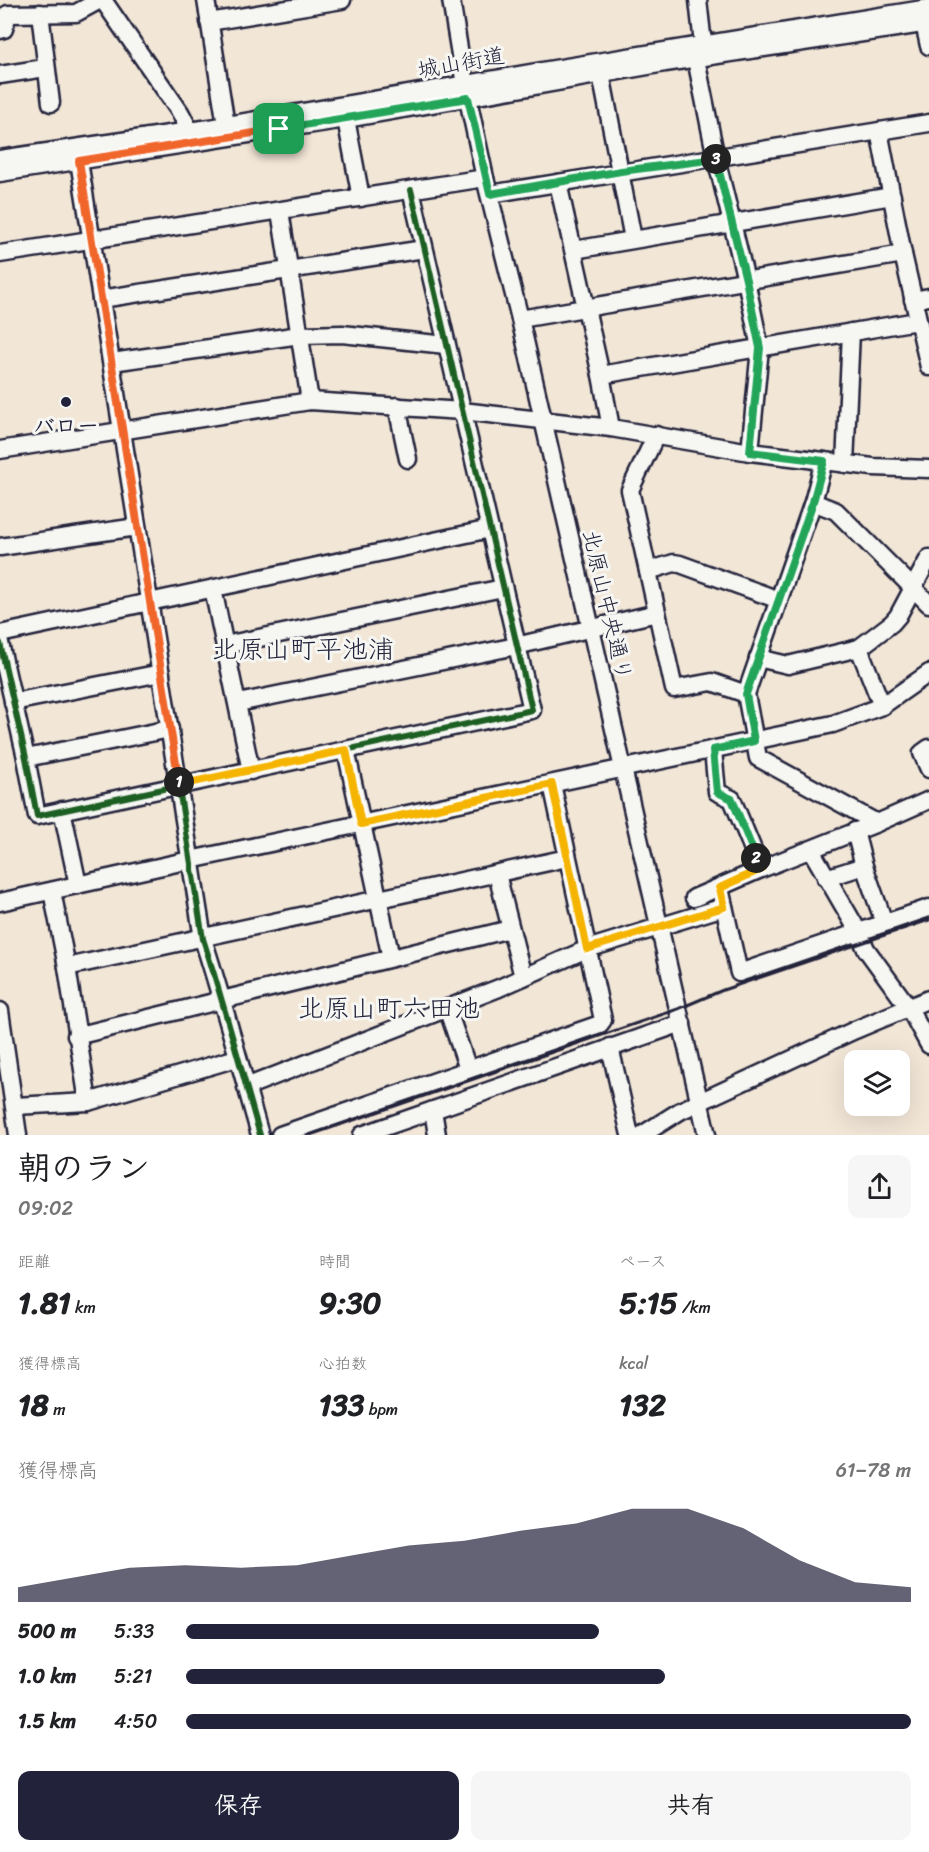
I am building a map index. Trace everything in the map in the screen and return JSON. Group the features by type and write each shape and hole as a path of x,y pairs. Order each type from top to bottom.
{"street":[{"path":"0,30 4,29 8,14 76,13 102,0 180,112 190,131"},
{"path":"206,0 226,125"},
{"path":"210,22 342,0"},
{"name":"北原山中央通り","path":"451,0 466,91 485,178 520,319 707,1135"},
{"path":"698,0 699,51 716,158 760,348 750,452"},
{"path":"40,13 51,103"},
{"path":"923,13 929,46"},
{"name":"城山街道","path":"0,173 346,118 466,91 923,13"},
{"name":"城山街道","path":"0,159 466,91 601,74 699,51"},
{"path":"0,75 45,68"},
{"path":"601,74 633,239"},
{"path":"346,118 361,198"},
{"path":"490,194 929,123"},
{"path":"879,131 903,254 921,298 917,321 929,367"},
{"path":"79,161 203,939 223,999 237,1058 260,1135"},
{"path":"0,254 485,178"},
{"path":"558,183 611,428"},
{"path":"0,643 37,816 532,710 411,190"},
{"path":"574,250 892,196"},
{"path":"280,211 310,401"},
{"path":"101,299 424,249"},
{"path":"520,319 903,254"},
{"path":"601,375 917,321"},
{"path":"845,464 851,332"},
{"path":"112,362 300,335 342,334 446,345"},
{"path":"0,450 310,401 462,411 611,428 750,452 845,464 929,469"},
{"path":"397,406 408,459"},
{"path":"656,435 630,490 674,689 712,682 746,694"},
{"path":"824,461 813,502 746,694 758,758 878,823"},
{"path":"813,502 836,511 929,604"},
{"path":"0,547 137,527"},
{"path":"0,634 489,529"},
{"path":"758,658 788,665 860,648 892,623 902,610 929,558"},
{"path":"648,571 674,563 680,564 778,600"},
{"path":"225,645 503,588"},
{"path":"213,589 251,771"},
{"path":"238,703 516,646 657,614"},
{"path":"860,648 882,706"},
{"path":"13,702 161,673"},
{"path":"0,902 833,724 882,706 929,673"},
{"path":"26,758 170,729"},
{"path":"929,748 922,753 929,769"},
{"path":"346,750 391,958"},
{"path":"713,750 717,792 732,799 761,869"},
{"path":"280,1135 600,1024 603,1020 552,784"},
{"path":"694,898 929,800"},
{"path":"62,810 78,885"},
{"path":"855,831 864,866 884,922"},
{"path":"811,850 866,949 909,1008 929,1045"},
{"path":"67,967 567,858"},
{"path":"826,878 864,866"},
{"path":"496,874 523,977"},
{"path":"720,888 739,973 929,908"},
{"path":"52,891 67,967 87,1102"},
{"path":"246,1087 447,1008 587,949 724,907"},
{"path":"76,1036 510,929"},
{"path":"642,1135 680,1111 855,1030 929,999"},
{"path":"447,1008 468,1069"},
{"path":"0,1011 9,1098 18,1135"},
{"path":"362,1135 682,1023"},
{"path":"610,1047 630,1135"},
{"path":"9,1098 87,1102 237,1058"},
{"path":"433,1110 437,1135"}],"railway":[{"path":"310,1135 929,920"}],"cycle path":[{"path":"79,161 203,939 260,1135"},
{"path":"0,643 37,816 532,710 411,190"}],"place":[{"name":"バロー","path":"66,402"}],"district":[{"name":"北原山町平池浦","path":"303,649"},
{"name":"北原山町六田池","path":"389,1008"}],"route":[{"path":"468,98 490,194 621,171 716,158 760,348 750,452 824,461 813,502 746,694 754,741 713,750 717,792 732,799 761,869 720,888 724,907 587,949 552,784 361,824 346,750 179,785 79,161 279,129 468,98"}]}
